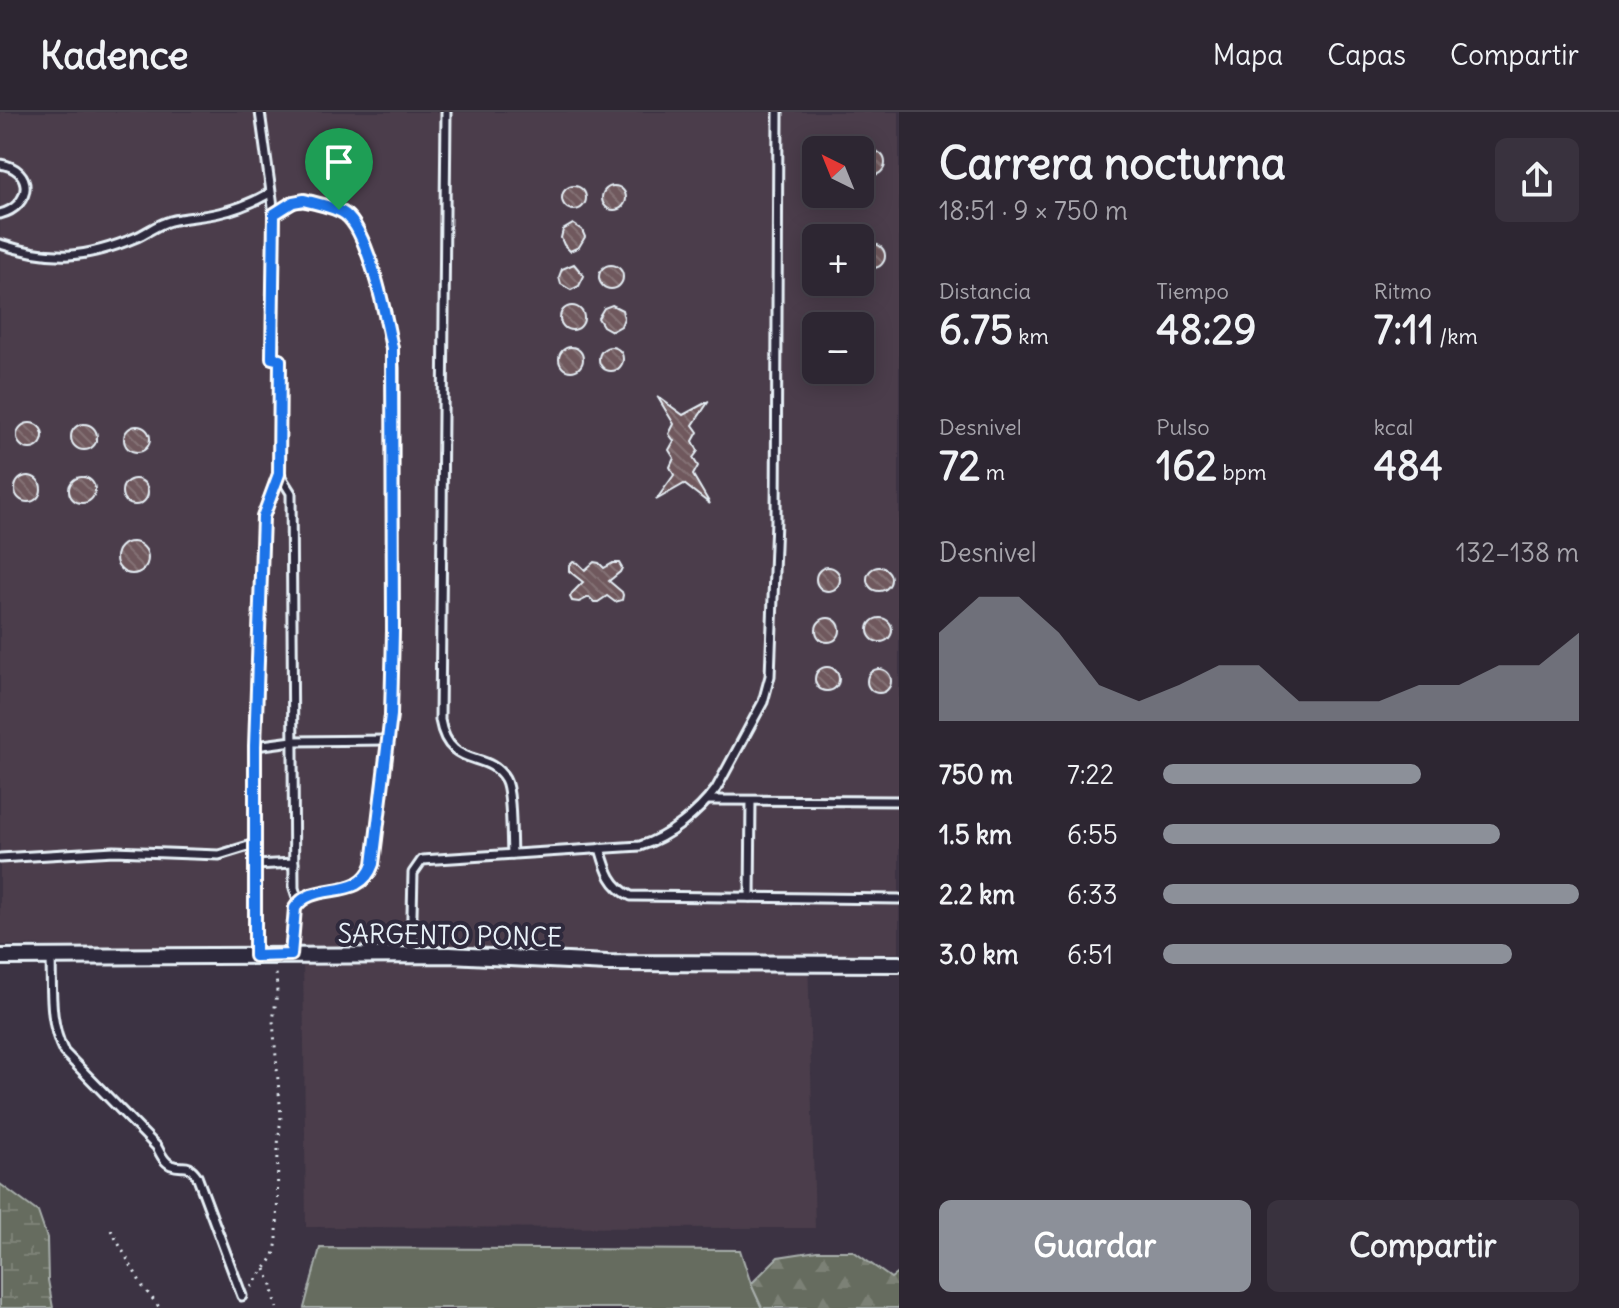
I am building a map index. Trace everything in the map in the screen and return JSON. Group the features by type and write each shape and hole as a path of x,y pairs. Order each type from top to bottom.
{"street":[{"name":"SARGENTO PONCE","path":"0,957 450,955 607,963 899,964"}],"lane":[{"path":"255,956 255,746 263,517 279,474 280,360 272,358 274,214 260,112"},
{"path":"446,112 440,720 442,733 450,746 465,757 493,767 508,783 512,854"},
{"path":"411,956 413,873 422,860 640,846 652,842 708,800 763,702 770,676 776,520 778,112"},
{"path":"0,164 17,171 26,188 23,199 15,208 0,214"},
{"path":"0,244 27,253 56,257 83,255 111,247 169,222 219,213 252,203 270,193"},
{"path":"274,214 293,202 304,200 339,210 356,225 384,305 394,368 391,715 373,864 370,875 354,887 305,897 299,903 283,956"},
{"path":"279,474 291,493 294,888 299,903"},
{"path":"255,746 293,741 388,740"},
{"path":"708,800 899,801"},
{"path":"750,897 751,801"},
{"path":"0,858 114,851 219,855 255,844"},
{"path":"600,848 613,884 631,896 899,899"},
{"path":"255,865 294,863"},
{"path":"51,958 53,1021 64,1052 157,1147 165,1160 172,1165 192,1169 242,1296"}],"path":[{"path":"242,1296 274,1256 277,1241 281,1116 273,1021 283,956"},
{"path":"111,1230 143,1287 160,1308"},
{"path":"265,1269 277,1308"}],"shaded area":[{"path":"0,112 899,112 899,953 808,955 815,1228 306,1227 303,951 0,945"}],"green space":[{"path":"0,1184 38,1212 47,1238 48,1280 53,1308 0,1308"},
{"path":"320,1248 740,1250 762,1308 304,1308"},
{"path":"817,1251 853,1251 891,1278 899,1272 899,1308 762,1308 751,1284 778,1257"}],"building":[{"path":"874,151 884,158 882,172 874,175"},
{"path":"574,186 583,189 586,198 583,207 574,210 565,207 562,198 565,189"},
{"path":"614,186 623,189 626,198 623,207 614,210 605,207 602,198 605,189"},
{"path":"573,224 582,230 585,237 579,247 570,251 561,238 563,230"},
{"path":"874,244 884,251 882,265 874,268"},
{"path":"574,264 584,276 579,286 571,290 561,284 559,277 562,269"},
{"path":"611,265 620,268 623,277 620,286 611,289 602,286 599,277 602,268"},
{"path":"612,305 622,310 624,318 621,326 612,331 603,326 598,318 604,308"},
{"path":"572,306 581,309 584,318 581,327 572,330 563,327 560,318 563,309"},
{"path":"571,347 580,350 583,359 580,368 571,371 562,368 559,359 562,350"},
{"path":"611,347 620,350 623,359 620,368 611,371 602,368 599,359 602,350"},
{"path":"657,396 683,415 709,401 693,425 698,432 693,441 698,451 693,458 698,466 693,475 710,504 684,484 656,500 674,475 670,467 674,458 669,450 674,441 669,434 674,424"},
{"path":"30,423 39,427 43,436 39,445 30,449 21,445 17,436 21,427"},
{"path":"84,424 93,428 97,437 93,446 84,450 75,446 71,437 75,428"},
{"path":"137,426 146,430 150,439 146,448 137,452 128,448 124,439 128,430"},
{"path":"28,476 37,480 41,489 37,498 28,502 19,498 15,489 19,480"},
{"path":"82,477 91,481 95,490 91,499 82,503 73,499 69,490 73,481"},
{"path":"135,479 144,483 148,492 144,501 135,505 126,501 122,492 126,483"},
{"path":"132,542 144,546 148,558 144,570 132,574 120,570 116,558 120,546"},
{"path":"573,562 585,570 594,562 604,568 619,563 622,568 620,572 609,581 622,592 622,600 615,602 607,596 598,602 589,597 579,602 572,601 572,593 583,582 569,571"},
{"path":"828,567 839,574 840,579 833,590 828,591 817,584 816,579 823,568"},
{"path":"879,567 890,574 891,579 884,590 879,591 868,584 867,579 874,568"},
{"path":"828,618 839,625 840,630 833,641 828,642 817,635 816,630 823,619"},
{"path":"880,618 891,625 892,630 885,641 880,642 869,635 868,630 875,619"},
{"path":"827,667 838,674 839,679 832,690 827,691 816,684 815,679 822,668"},
{"path":"879,669 890,676 891,681 884,692 879,693 868,686 867,681 874,670"}],"route":[{"path":"304,200 339,210 356,225 375,274 392,348 391,715 370,875 354,887 305,897 299,903 295,908 291,955 255,956 255,746 263,517 279,474 280,360 272,358 274,214 293,202 304,200"}]}
